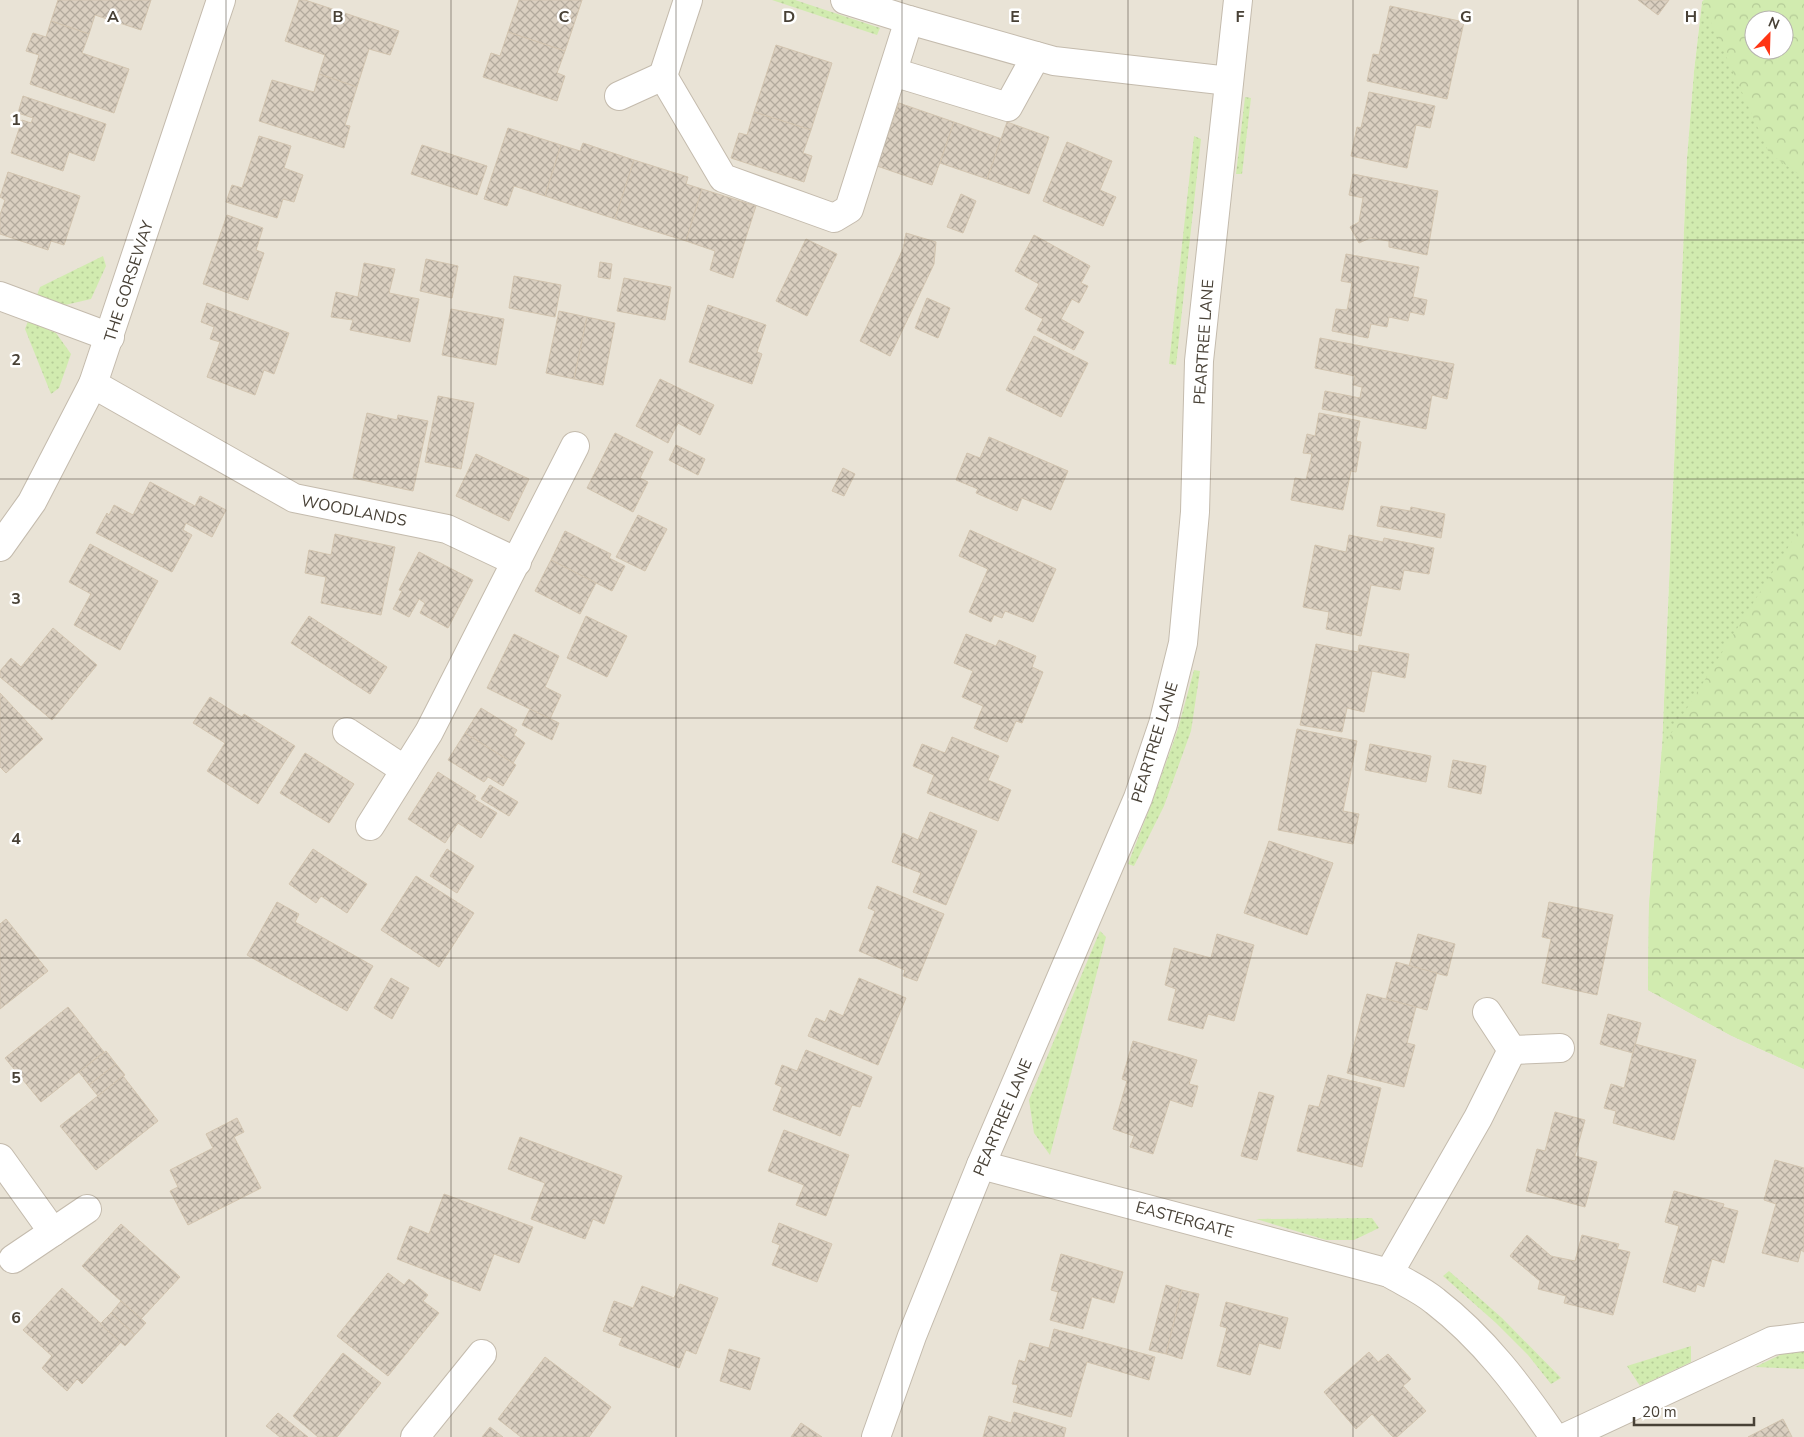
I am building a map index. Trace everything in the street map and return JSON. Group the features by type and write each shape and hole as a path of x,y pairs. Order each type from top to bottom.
{"street":[{"name":"THE GORSEWAY","path":"0,547 32,502 93,384 221,0"},
{"path":"620,96 663,76 688,0"},
{"path":"846,0 1054,61 1229,81"},
{"name":"PEARTREE LANE","path":"876,1437 916,1327 981,1165 1138,798 1163,724 1183,642 1195,512 1199,361 1238,0"},
{"path":"663,76 723,178 834,218 849,209 909,20"},
{"path":"893,72 1008,107 1036,56"},
{"path":"0,296 110,337"},
{"name":"WOODLANDS","path":"93,384 294,498 447,529 517,562"},
{"path":"370,826 430,732 576,446"},
{"path":"347,732 406,770"},
{"path":"1487,1012 1512,1050"},
{"path":"1512,1050 1560,1048"},
{"path":"1389,1273 1478,1118 1512,1050"},
{"path":"0,1158 54,1232"},
{"name":"EASTERGATE","path":"981,1165 1389,1273 1434,1300 1480,1341 1527,1398 1554,1437"},
{"path":"12,1259 87,1209"},
{"path":"1566,1437 1772,1341 1804,1337"},
{"path":"415,1437 482,1354"}],"shaded area":[{"path":"0,0 1704,0 1702,2 1694,71 1687,158 1662,748 1649,905 1732,1036 1804,1069 1804,1437 0,1437"}],"green space":[{"path":"772,0 795,0 880,28 877,35"},
{"path":"1704,0 1804,0 1804,1069 1732,1036 1648,990 1649,905 1662,748 1687,158 1702,2"},
{"path":"1704,0 1804,0 1804,178 1769,153 1702,2"},
{"path":"1245,97 1251,98 1242,174 1236,174"},
{"path":"1194,136 1201,139 1176,365 1169,364"},
{"path":"103,256 106,266 91,299 65,305 37,295 40,287"},
{"path":"28,321 56,333 71,354 59,388 51,394 25,329"},
{"path":"1804,522 1804,1069 1732,1036 1648,990 1649,905 1662,748"},
{"path":"1194,670 1200,671 1191,731 1164,806 1134,866 1128,864 1178,729"},
{"path":"1100,931 1106,937 1050,1155 1034,1133 1029,1100"},
{"path":"1372,1218 1379,1228 1354,1240 1326,1240 1256,1219"},
{"path":"1449,1271 1502,1318 1561,1378 1551,1384 1528,1355 1496,1323 1443,1276"},
{"path":"1691,1346 1691,1362 1640,1386 1627,1366"},
{"path":"1804,1351 1804,1369 1755,1367 1784,1353"}],"building":[{"path":"58,0 151,0 141,30 95,15 89,34 51,21"},
{"path":"299,0 305,0 399,31 390,55 369,49 357,87 319,74 325,55 285,41"},
{"path":"519,0 582,0 565,51 508,32"},
{"path":"1638,0 1669,0 1658,15"},
{"path":"1390,6 1464,22 1447,99 1367,81 1373,54 1379,55"},
{"path":"51,21 89,34 82,53 129,69 114,113 30,84 39,55 26,51 33,33 46,37"},
{"path":"508,32 565,51 557,73 565,76 557,101 483,77 491,53 500,56"},
{"path":"776,45 832,63 811,130 754,112"},
{"path":"319,74 357,87 345,125 350,126 344,148 259,121 272,80 314,92"},
{"path":"1369,92 1435,106 1430,128 1416,125 1407,168 1351,156 1357,127 1361,128"},
{"path":"23,96 106,124 94,161 69,152 63,171 11,153 22,120 31,123 33,118 18,113"},
{"path":"899,103 954,122 932,185 877,166"},
{"path":"754,112 811,130 803,153 812,156 804,182 731,158 739,133 747,135"},
{"path":"954,122 1002,139 987,179 940,163"},
{"path":"1007,122 1049,137 1029,194 987,179"},
{"path":"508,128 561,145 545,196 514,186 507,206 484,199"},
{"path":"259,136 291,146 284,168 303,175 294,202 283,199 277,218 226,202 232,185 242,188"},
{"path":"1067,142 1112,161 1100,190 1116,197 1103,226 1043,201"},
{"path":"583,143 634,160 615,219 545,196 561,145 580,151"},
{"path":"422,145 487,166 477,195 411,174"},
{"path":"634,160 688,177 686,184 702,189 686,241 615,219"},
{"path":"8,172 80,196 64,245 51,241 48,250 0,234 0,215 5,200 0,197"},
{"path":"1353,174 1438,191 1427,255 1389,247 1389,241 1370,238 1359,243 1350,227 1359,222 1363,198 1349,195"},
{"path":"702,189 756,206 733,278 710,270 715,251 686,241"},
{"path":"961,194 976,201 963,233 947,227"},
{"path":"227,215 263,228 256,250 264,253 248,300 203,284"},
{"path":"906,233 936,242 934,264 890,356 860,341 903,249"},
{"path":"1034,235 1090,266 1081,283 1088,286 1079,303 1072,299 1061,319 1084,332 1074,350 1037,330 1043,319 1025,309 1039,284 1015,271"},
{"path":"806,239 837,254 807,316 776,301"},
{"path":"1346,254 1419,267 1413,297 1427,300 1424,315 1410,312 1408,321 1389,317 1387,327 1371,324 1368,338 1332,331 1336,309 1347,310 1352,283 1341,281"},
{"path":"426,259 458,266 452,298 420,291"},
{"path":"600,262 612,264 610,279 598,277"},
{"path":"364,263 395,269 389,293 419,299 410,342 350,330 353,320 331,317 336,292 358,297"},
{"path":"514,276 561,285 555,317 509,308"},
{"path":"624,278 671,287 665,320 617,311"},
{"path":"927,298 950,308 938,338 915,328"},
{"path":"207,303 289,333 274,374 264,370 255,395 207,377 220,342 210,339 214,327 201,322"},
{"path":"708,305 766,325 757,352 762,354 752,384 689,362"},
{"path":"451,309 504,319 496,365 442,355"},
{"path":"559,311 587,317 574,379 546,373"},
{"path":"587,317 615,323 603,385 574,379"},
{"path":"1034,336 1088,363 1061,417 1006,390"},
{"path":"1320,338 1454,364 1447,399 1432,395 1426,429 1322,409 1325,391 1360,398 1362,387 1353,385 1355,376 1315,368"},
{"path":"660,379 714,405 700,435 678,423 668,443 636,426"},
{"path":"438,396 474,403 461,469 425,462"},
{"path":"367,413 397,420 398,415 428,421 413,491 353,478"},
{"path":"1319,413 1360,421 1356,441 1361,442 1356,472 1351,471 1343,510 1291,500 1295,478 1306,480 1312,454 1303,453 1307,434 1315,436"},
{"path":"615,433 653,452 640,478 648,482 633,512 587,488"},
{"path":"989,437 1068,471 1051,510 1022,498 1017,511 976,493 978,489 956,480 967,453 980,458"},
{"path":"676,445 705,459 698,475 669,460"},
{"path":"476,454 529,479 509,521 456,496"},
{"path":"843,468 855,474 844,496 832,491"},
{"path":"150,482 195,506 200,496 226,510 212,537 186,523 183,530 192,535 172,572 96,533 107,513 109,515 114,505 133,515"},
{"path":"1381,506 1410,511 1411,507 1445,514 1441,538 1377,526"},
{"path":"638,515 667,529 645,571 616,557"},
{"path":"970,530 1056,569 1033,622 1005,611 1002,618 994,615 991,622 969,612 988,569 959,556"},
{"path":"565,531 611,554 609,558 625,566 612,591 551,560"},
{"path":"335,534 395,547 381,615 321,603 326,577 305,573 309,550 331,555"},
{"path":"1349,535 1383,542 1384,538 1434,548 1429,574 1404,570 1400,590 1371,585 1361,636 1326,629 1329,612 1303,607 1315,545 1346,552"},
{"path":"90,544 158,581 120,650 74,625 91,594 69,582"},
{"path":"419,552 473,580 448,628 420,613 425,603 419,599 409,617 393,609 402,591 399,590"},
{"path":"551,560 596,583 580,614 535,591"},
{"path":"309,616 387,667 370,694 291,643"},
{"path":"586,616 627,636 607,677 567,658"},
{"path":"53,628 97,665 52,720 0,677 0,671 11,658 21,667"},
{"path":"514,634 559,656 545,687 561,695 550,719 487,688"},
{"path":"966,634 996,646 999,640 1036,656 1032,667 1043,672 1022,723 1016,721 1007,742 974,728 983,706 962,697 973,671 954,663"},
{"path":"1316,644 1358,652 1359,645 1409,654 1405,678 1372,671 1364,712 1347,708 1342,732 1300,725"},
{"path":"0,693 43,739 6,773 0,767"},
{"path":"210,697 242,717 244,714 295,746 258,804 207,771 225,743 193,723"},
{"path":"481,708 517,730 514,735 525,743 513,763 465,733"},
{"path":"530,709 559,723 552,740 522,725"},
{"path":"1297,729 1357,741 1343,811 1359,814 1353,844 1278,830"},
{"path":"465,733 516,765 503,786 488,777 484,782 448,760"},
{"path":"952,737 999,756 988,780 1011,790 998,821 927,793 934,775 913,766 922,744 945,753"},
{"path":"1370,744 1431,756 1426,782 1365,770"},
{"path":"305,753 354,784 329,823 280,793"},
{"path":"1453,760 1486,766 1481,794 1448,787"},
{"path":"438,772 476,796 474,799 497,813 481,838 458,823 445,843 408,819"},
{"path":"490,785 518,802 509,816 481,799"},
{"path":"930,812 977,831 946,905 913,892 921,873 892,862 903,833 918,840"},
{"path":"1269,841 1333,863 1307,935 1244,913"},
{"path":"313,849 367,884 347,913 321,896 316,903 289,884"},
{"path":"447,849 474,866 457,893 430,876"},
{"path":"416,876 474,913 439,967 381,930"},
{"path":"877,886 944,914 917,981 903,976 905,970 859,951 875,911 868,908"},
{"path":"277,902 299,914 295,922 373,966 347,1011 247,955"},
{"path":"1549,902 1613,915 1597,995 1542,983 1551,939 1542,937"},
{"path":"6,919 48,971 0,1009 0,924"},
{"path":"1217,934 1254,945 1234,1021 1208,1014 1203,1029 1168,1020 1176,989 1165,985 1174,948 1211,958"},
{"path":"1418,934 1455,944 1447,976 1409,966"},
{"path":"1396,962 1437,973 1427,1010 1386,999"},
{"path":"391,978 409,988 392,1019 374,1008"},
{"path":"859,978 906,998 878,1065 808,1036 816,1018 825,1022 830,1010 843,1016"},
{"path":"1367,994 1416,1007 1407,1043 1415,1045 1404,1087 1347,1073"},
{"path":"68,1007 104,1052 41,1102 5,1058"},
{"path":"1608,1014 1641,1023 1633,1053 1600,1044"},
{"path":"1133,1041 1197,1060 1189,1084 1198,1086 1192,1107 1170,1100 1153,1154 1130,1147 1134,1136 1113,1129 1127,1081 1122,1079"},
{"path":"1635,1044 1696,1060 1674,1140 1613,1123 1616,1111 1604,1108 1611,1084 1624,1088"},
{"path":"806,1050 872,1077 860,1107 852,1105 840,1136 773,1110 782,1087 775,1084 782,1065 797,1071"},
{"path":"106,1051 116,1064 89,1085 79,1072"},
{"path":"116,1064 125,1075 98,1096 89,1085"},
{"path":"1328,1075 1381,1088 1362,1167 1297,1151 1309,1105 1319,1107"},
{"path":"123,1076 158,1121 96,1170 60,1126"},
{"path":"1259,1092 1274,1096 1257,1160 1241,1156"},
{"path":"1555,1112 1585,1120 1575,1156 1597,1162 1585,1207 1526,1191 1537,1149 1545,1151"},
{"path":"237,1118 244,1132 234,1137 261,1188 188,1225 170,1191 178,1187 170,1170 213,1148 206,1134"},
{"path":"784,1130 849,1155 826,1216 796,1205 804,1185 768,1171"},
{"path":"520,1137 622,1176 604,1224 593,1219 585,1239 531,1219 545,1183 508,1169"},
{"path":"1775,1160 1804,1168 1804,1252 1801,1250 1798,1262 1762,1253 1776,1204 1764,1200"},
{"path":"1674,1191 1724,1204 1723,1207 1738,1211 1724,1263 1712,1259 1704,1287 1697,1284 1695,1292 1663,1282 1679,1226 1665,1222"},
{"path":"444,1194 533,1227 519,1263 494,1254 480,1291 397,1259 410,1226 429,1234"},
{"path":"779,1223 832,1244 817,1282 772,1265 780,1245 772,1242"},
{"path":"121,1224 180,1277 141,1319 82,1266"},
{"path":"1527,1235 1551,1256 1575,1261 1582,1235 1619,1244 1617,1249 1630,1252 1613,1315 1564,1303 1566,1296 1538,1289 1540,1281 1510,1256"},
{"path":"1061,1254 1123,1272 1114,1303 1092,1297 1083,1329 1050,1320 1058,1292 1051,1290"},
{"path":"388,1273 404,1285 409,1279 428,1295 423,1301 439,1313 388,1376 337,1336"},
{"path":"680,1284 718,1298 696,1354 686,1350 679,1368 619,1345 622,1338 603,1331 614,1301 633,1308 642,1286 674,1298"},
{"path":"1166,1285 1182,1290 1166,1354 1149,1350"},
{"path":"62,1288 121,1342 82,1384 77,1379 67,1391 42,1368 52,1356 23,1330"},
{"path":"1182,1290 1199,1294 1182,1359 1166,1354"},
{"path":"121,1301 146,1323 135,1335 111,1313"},
{"path":"1226,1302 1288,1318 1280,1349 1259,1343 1250,1375 1217,1366 1227,1328 1220,1326"},
{"path":"111,1313 135,1335 125,1346 100,1324"},
{"path":"1054,1329 1155,1357 1149,1380 1087,1362 1071,1417 1013,1402 1018,1385 1012,1384 1019,1360 1025,1362 1030,1343 1049,1348"},
{"path":"729,1349 760,1358 750,1390 720,1381"},
{"path":"1369,1352 1378,1362 1388,1354 1411,1379 1403,1386 1426,1411 1397,1437 1393,1437 1372,1414 1356,1429 1324,1392"},
{"path":"343,1353 381,1383 337,1437 318,1437 293,1416"},
{"path":"545,1357 611,1407 589,1437 521,1437 498,1419"},
{"path":"1014,1412 1066,1428 1064,1437 983,1437 989,1416 1011,1423"},
{"path":"278,1413 308,1437 280,1437 266,1426"},
{"path":"1783,1419 1792,1437 1748,1437"},
{"path":"801,1423 822,1437 791,1437"},
{"path":"490,1427 503,1437 482,1437"}]}
